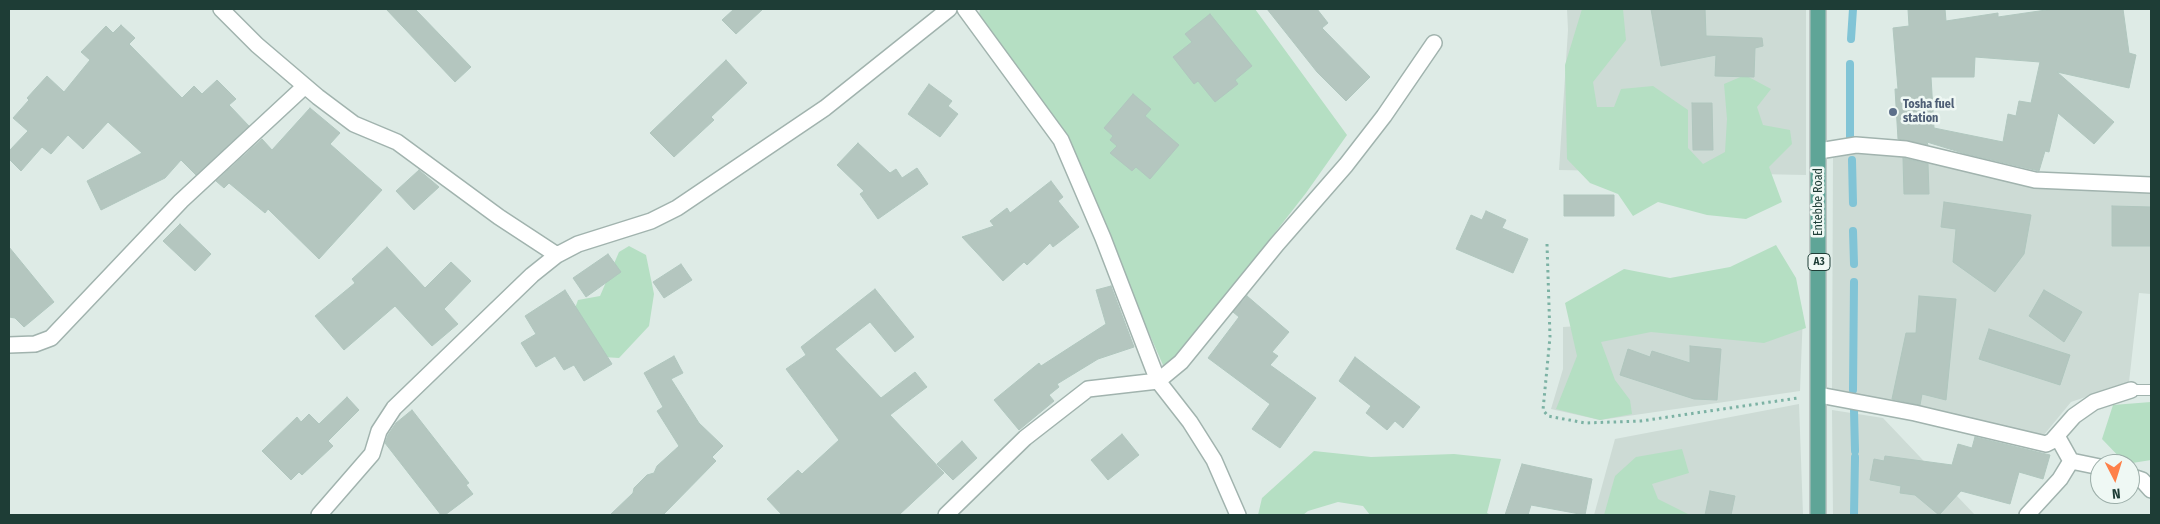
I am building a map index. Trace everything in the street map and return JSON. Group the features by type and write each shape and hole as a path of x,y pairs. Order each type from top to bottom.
{"main road":[{"name":"Entebbe Road","path":"1818,9 1818,515"}],"street":[{"path":"221,9 257,45 354,124 397,142 556,255"},
{"path":"319,515 372,454 379,431 394,408 532,275 556,255 578,244 650,221 677,208 825,108 949,9"},
{"path":"965,9 1061,140 1103,238 1158,380 1190,422 1214,460 1238,515"},
{"path":"946,515 1026,438 1088,389 1158,380 1181,362 1277,244 1346,165 1384,116 1434,43"},
{"path":"9,345 35,344 51,338 181,201 305,86"},
{"path":"1818,151 1856,145 1906,149 2035,180 2151,185"},
{"path":"1819,396 1916,413 2046,444 2057,436 2074,416 2094,402 2131,390"},
{"path":"2057,436 2071,461 2090,465"},
{"path":"2027,515 2060,479 2071,461"},
{"path":"2140,479 2151,490"}],"lane":[{"path":"2131,390 2151,390"}],"path":[{"path":"1547,244 1550,337 1543,410 1548,416 1585,423 1641,420 1819,396"}],"shaded area":[{"path":"1567,9 1806,9 1806,175 1559,170 1568,30"},
{"path":"1857,153 1926,159 2151,190 2151,294 2139,293 2129,382 2071,402 2043,436 1832,389 1833,158"},
{"path":"1803,312 1800,391 1600,420 1551,409 1563,369 1563,327"},
{"path":"1799,404 1803,515 1594,515 1615,439"},
{"path":"1832,410 1883,418 1975,515 1833,515"}],"green space":[{"path":"980,9 1255,9 1347,135 1306,193 1166,372 1063,136 979,16"},
{"path":"1582,9 1623,9 1626,40 1593,82 1597,107 1614,107 1621,89 1653,86 1688,110 1688,148 1703,164 1725,152 1727,119 1724,84 1745,75 1771,89 1757,107 1763,125 1790,130 1792,144 1769,167 1782,202 1746,219 1707,215 1658,202 1633,216 1618,194 1590,183 1567,159 1565,65"},
{"path":"1776,245 1796,278 1806,328 1764,343 1651,332 1601,342 1615,380 1630,400 1632,414 1600,420 1556,409 1577,356 1565,303 1624,269 1670,278 1730,267"},
{"path":"629,246 646,255 654,294 649,326 619,358 603,357 571,319 578,300 600,296 619,252"},
{"path":"2151,402 2151,460 2140,462 2140,454 2116,454 2102,439 2113,405"},
{"path":"1682,449 1689,473 1652,484 1658,499 1690,515 1604,515 1615,476 1636,457"},
{"path":"1314,451 1371,457 1454,454 1501,459 1487,513 1491,515 1370,515 1363,506 1338,502 1308,511 1303,515 1258,515 1262,498"}],"building":[{"path":"386,9 415,9 471,67 455,82"},
{"path":"734,9 763,9 736,34 722,20"},
{"path":"1267,9 1317,9 1328,23 1322,28 1370,77 1346,101 1317,72"},
{"path":"1651,9 1705,9 1706,36 1762,38 1763,46 1755,48 1754,77 1715,76 1716,55 1661,66"},
{"path":"1908,9 1945,9 1946,21 1998,13 1998,17 2053,9 2123,9 2129,53 2136,55 2129,88 2057,72 2114,122 2094,144 2058,113 2049,152 2045,151 2039,171 1966,154 1927,142 1928,145 1898,139 1895,89 1898,89 1893,28 1909,26","holes":["1975,57 2040,62 2031,103 2019,101 2016,116 2008,114 2003,142 1934,128 1931,77 1974,77"]},
{"path":"1210,14 1252,66 1235,80 1238,84 1215,102 1198,81 1194,84 1173,57 1192,42 1185,34"},
{"path":"121,25 135,38 129,44 182,98 194,86 202,94 217,80 236,99 229,105 249,126 196,175 181,160 165,178 101,210 87,181 142,153 108,122 83,149 68,135 51,154 42,147 21,171 9,159 9,151 28,131 13,118 29,100 27,98 47,76 64,92 90,60 81,52 106,26 113,33"},
{"path":"726,60 747,83 711,117 714,120 674,157 650,133"},
{"path":"929,84 952,101 948,106 958,114 940,137 908,114"},
{"path":"1133,94 1151,109 1145,116 1179,145 1150,179 1136,167 1132,171 1110,153 1117,146 1110,140 1113,136 1104,128"},
{"path":"1692,103 1712,103 1713,150 1693,150"},
{"path":"310,108 340,133 330,144 382,190 319,259 268,209 265,213 229,183 224,188 216,181 262,139 272,150"},
{"path":"858,143 890,173 896,169 902,178 917,168 928,184 878,219 860,194 864,191 837,165"},
{"path":"1903,158 1928,164 1929,194 1904,194"},
{"path":"419,170 439,187 414,210 396,191"},
{"path":"1051,181 1063,197 1058,201 1079,227 1053,247 1050,243 1027,265 1024,262 1003,281 962,237 994,226 990,221 1007,208 1010,213"},
{"path":"1564,195 1614,195 1614,216 1564,216"},
{"path":"1944,202 2031,215 2024,254 1995,292 1953,262 1956,229 1941,227"},
{"path":"2112,206 2151,207 2151,246 2112,246"},
{"path":"1486,211 1506,220 1502,228 1528,239 1513,273 1456,249 1471,215 1482,220"},
{"path":"180,224 211,254 195,271 163,241"},
{"path":"9,247 54,302 24,327 15,318 9,317"},
{"path":"387,247 425,288 451,262 471,281 444,309 458,324 432,346 395,306 344,350 315,316 355,283 352,279"},
{"path":"608,254 621,272 586,297 573,278"},
{"path":"681,264 692,280 664,298 653,282"},
{"path":"1111,286 1134,347 1098,359 1057,384 1059,387 1049,395 1054,401 1019,430 994,400 1039,363 1041,366 1106,324 1096,290"},
{"path":"875,289 914,337 895,352 870,322 835,349 881,398 915,372 927,387 890,415 944,473 899,515 782,515 767,499 798,470 802,474 839,440 786,369 806,355 801,347"},
{"path":"565,290 612,364 584,381 574,365 564,370 555,356 536,367 521,343 536,334 525,316"},
{"path":"2044,290 2082,312 2064,342 2029,316"},
{"path":"1247,296 1289,332 1272,352 1278,356 1270,365 1316,398 1280,448 1252,429 1270,404 1208,358 1239,317 1233,312"},
{"path":"1919,296 1956,299 1946,400 1922,394 1920,405 1892,399 1906,333 1916,333"},
{"path":"1989,329 2070,355 2060,385 1979,359"},
{"path":"1690,346 1721,349 1717,400 1694,399 1620,375 1628,349 1650,357 1652,351 1690,363"},
{"path":"674,356 683,373 671,379 699,423 723,446 712,457 716,461 663,515 610,515 633,493 634,488 647,475 654,473 657,466 679,446 657,411 663,407 644,373"},
{"path":"1355,357 1420,407 1403,428 1395,421 1387,430 1366,413 1371,406 1339,381"},
{"path":"347,397 359,410 328,441 333,446 302,475 299,472 291,480 262,451 297,417 301,422 309,414 319,424"},
{"path":"412,410 469,483 466,485 473,494 445,515 441,515 385,443 396,423"},
{"path":"1122,434 1139,455 1108,480 1091,460"},
{"path":"1975,437 2050,455 2043,479 2019,472 2010,504 1961,491 1939,515 1915,495 1900,493 1901,486 1870,480 1874,459 1884,461 1885,456 1952,465 1958,444 1972,448"},
{"path":"962,441 977,458 953,480 937,464"},
{"path":"1522,464 1592,479 1585,515 1531,505 1528,515 1505,515"},
{"path":"1710,491 1735,496 1731,515 1705,515"}],"waterway":[{"path":"1851,39 1853,9"},
{"path":"1850,64 1850,137"},
{"path":"1852,160 1853,203"},
{"path":"1853,231 1854,264"},
{"path":"1853,390 1854,282"},
{"path":"1854,410 1855,451"},
{"path":"1854,515 1855,457"}],"place":[{"name":"Tosha fuel station","path":"1893,112"}]}
